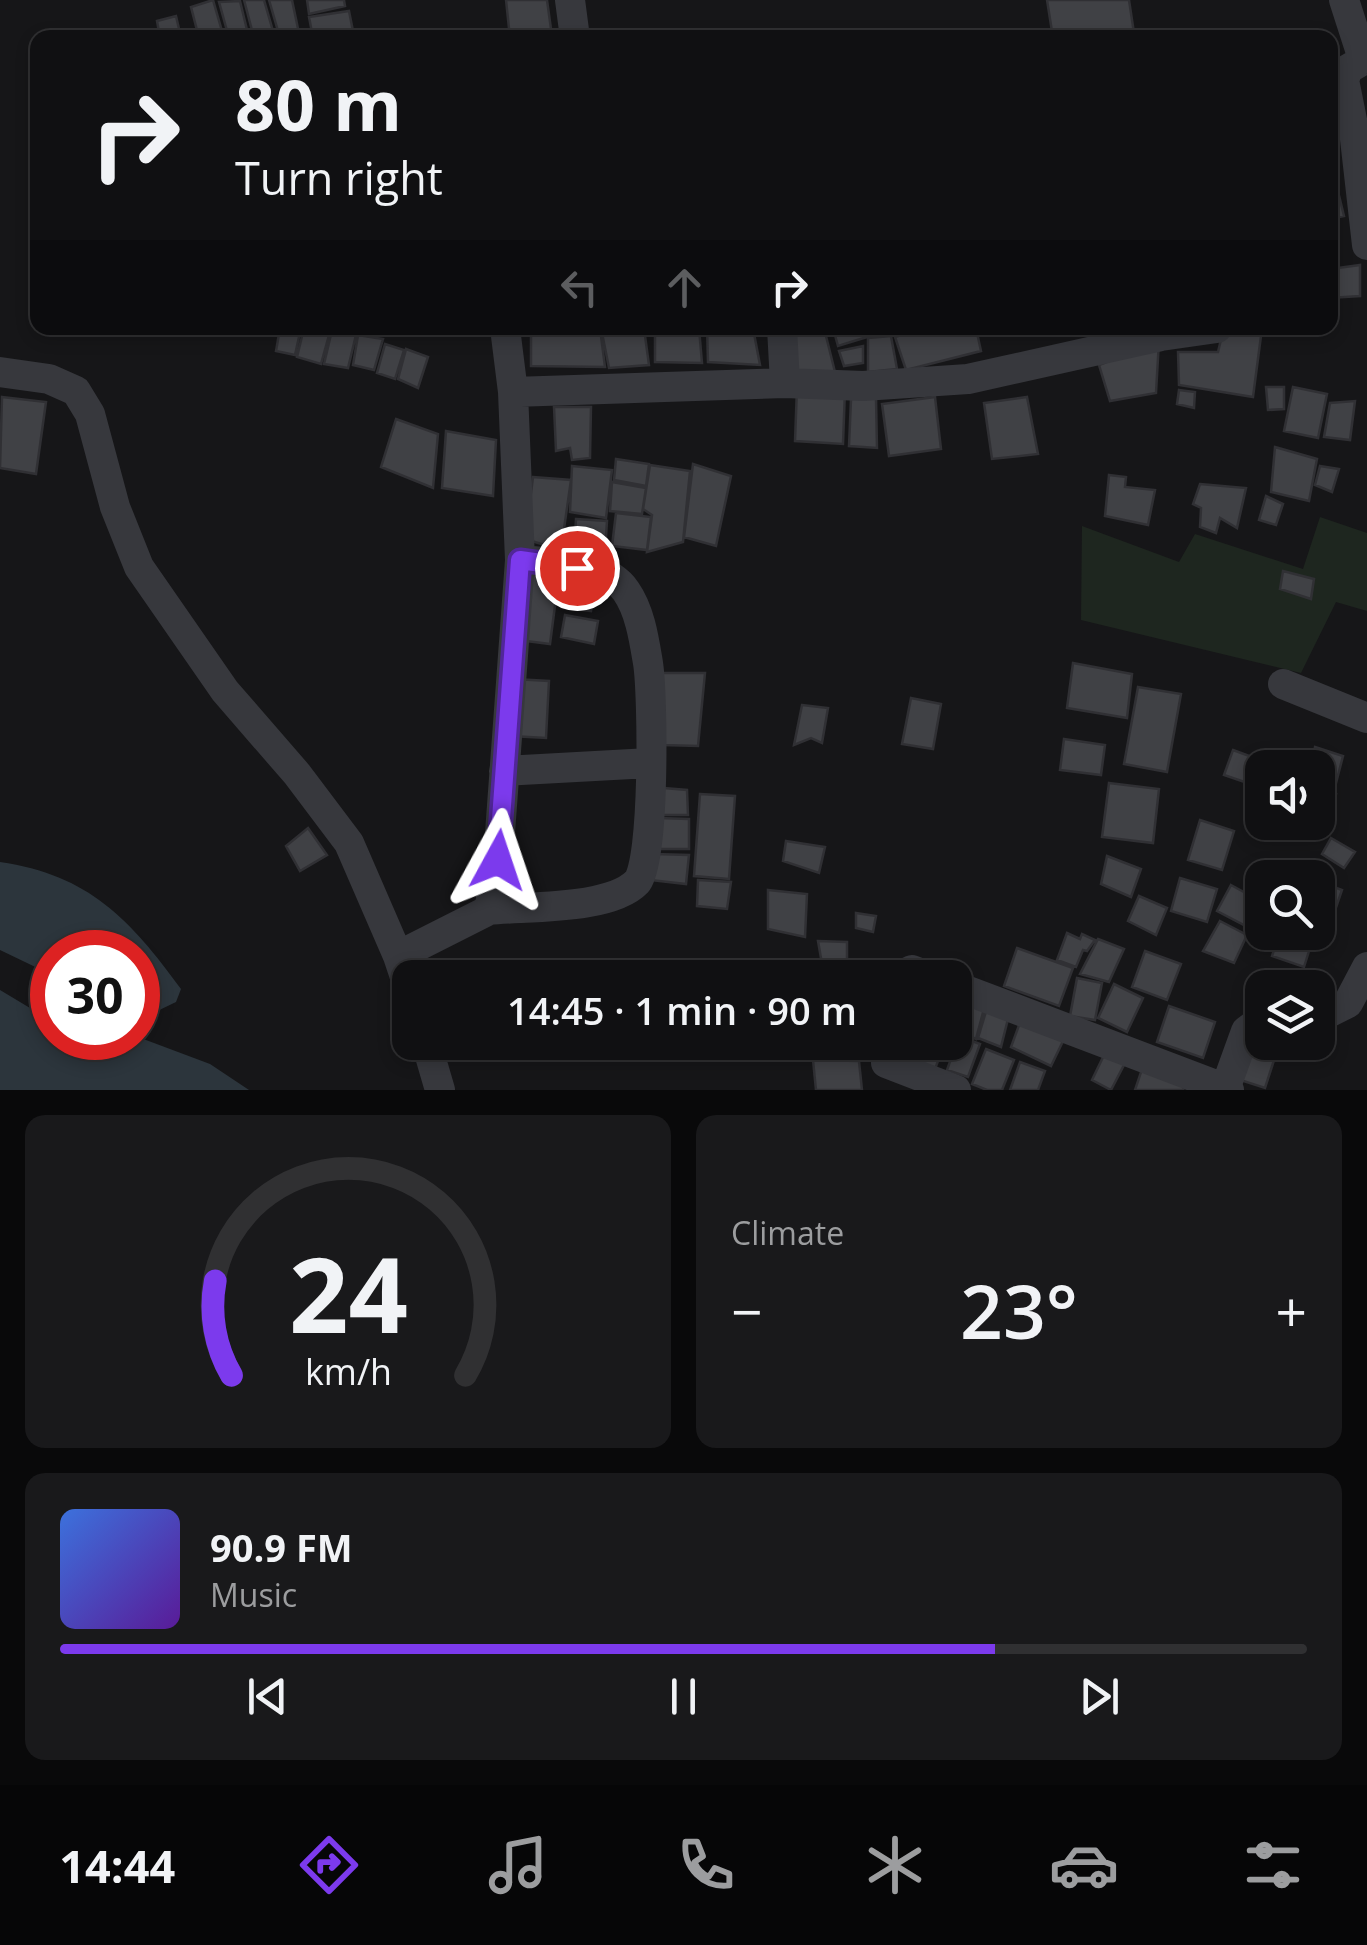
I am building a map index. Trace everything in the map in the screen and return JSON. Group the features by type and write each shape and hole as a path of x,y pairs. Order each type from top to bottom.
{"street":[{"path":"570,0 574,30"},
{"path":"1344,0 1365,58 1348,68 1344,80 1354,130 1367,245"},
{"path":"490,910 498,860 520,560 513,392 506,335"},
{"path":"782,335 785,383"},
{"path":"513,392 785,383 863,386 968,379 1168,335"},
{"path":"0,372 48,379 76,391 90,414 115,508 139,567 224,691 297,774 349,843 399,960"},
{"path":"398,956 490,910 618,896 639,880 647,860 648,668 638,617 626,590 605,571 520,560"},
{"path":"1284,684 1367,718"},
{"path":"504,771 650,763"},
{"path":"1335,1009 1348,1002 1367,967"},
{"path":"972,992 1227,1089 1245,1033"},
{"path":"431,1060 440,1090"},
{"path":"887,1065 956,1090"}],"shaded area":[{"path":"1320,517 1367,533 1367,611 1336,602 1301,673 1081,620 1082,526 1179,562 1195,534 1303,569"},
{"path":"0,862 59,877 83,889 134,930 30,930 30,964 0,950"},
{"path":"160,962 181,989 176,1002 160,1010"},
{"path":"0,990 30,1008 30,1060 160,1060 160,1045 210,1064 249,1090 0,1090"}],"building":[{"path":"213,0 222,30 197,30 191,7"},
{"path":"244,0 264,0 273,30 252,30"},
{"path":"269,0 292,0 298,30 278,30"},
{"path":"307,0 344,0 345,6 309,14"},
{"path":"506,0 547,0 551,30 509,30"},
{"path":"1047,0 1129,0 1134,30 1052,30"},
{"path":"240,1 247,30 227,30 219,2"},
{"path":"349,11 353,30 311,30 309,17"},
{"path":"176,16 179,30 159,30 157,21"},
{"path":"1338,191 1344,216 1338,217"},
{"path":"1360,265 1360,296 1338,297 1338,268"},
{"path":"279,335 299,335 295,355 276,351"},
{"path":"302,335 329,335 321,364 297,357"},
{"path":"331,335 356,335 348,368 324,364"},
{"path":"358,335 383,339 374,370 353,365"},
{"path":"531,335 601,335 605,367 531,366"},
{"path":"602,335 645,335 649,365 609,368"},
{"path":"655,335 700,335 702,363 655,362"},
{"path":"707,335 754,335 760,365 708,362"},
{"path":"793,335 826,335 837,380 796,382"},
{"path":"835,335 867,335 867,337 838,346"},
{"path":"978,335 981,351 906,370 895,337"},
{"path":"1222,335 1261,336 1253,397 1179,385 1178,352 1218,352"},
{"path":"891,336 897,369 868,372 868,338"},
{"path":"1159,341 1156,393 1110,401 1099,365"},
{"path":"385,344 404,350 395,379 377,373"},
{"path":"863,346 863,363 844,366 839,351"},
{"path":"406,349 428,357 418,388 398,379"},
{"path":"797,387 845,390 843,444 795,441"},
{"path":"1266,387 1284,387 1284,409 1268,410"},
{"path":"1293,387 1327,394 1318,438 1284,431"},
{"path":"1179,390 1195,392 1194,408 1177,404"},
{"path":"2,397 46,402 36,474 0,468"},
{"path":"876,397 877,448 849,446 851,399"},
{"path":"935,397 941,449 889,456 882,404"},
{"path":"1027,397 1038,454 992,459 984,403"},
{"path":"1355,401 1350,440 1324,437 1330,403"},
{"path":"554,407 591,407 590,458 572,460 570,448 556,451"},
{"path":"396,419 438,434 433,488 381,467"},
{"path":"446,431 496,440 493,496 442,488"},
{"path":"1275,447 1317,459 1309,501 1271,492"},
{"path":"616,459 649,464 646,486 614,480"},
{"path":"693,464 731,476 716,546 684,537"},
{"path":"650,465 690,471 683,542 647,552 652,515 643,509"},
{"path":"572,466 612,470 606,518 570,512"},
{"path":"1320,466 1339,469 1332,492 1315,485"},
{"path":"1109,475 1126,477 1125,487 1155,490 1148,525 1105,516"},
{"path":"533,477 571,480 561,550 525,539"},
{"path":"612,482 646,488 642,514 610,511"},
{"path":"1200,484 1246,488 1237,528 1220,518 1216,533 1200,527 1201,508 1193,504"},
{"path":"1266,496 1283,504 1276,525 1259,520"},
{"path":"616,513 651,517 647,550 612,546"},
{"path":"576,519 607,521 605,553 574,550"},
{"path":"567,568 596,573 591,611 561,607"},
{"path":"527,570 559,575 550,644 518,640"},
{"path":"1283,571 1314,579 1311,599 1280,589"},
{"path":"565,615 598,621 594,644 561,637"},
{"path":"1073,663 1132,674 1127,718 1067,708"},
{"path":"661,673 705,673 698,746 663,745"},
{"path":"514,679 549,681 546,738 511,736"},
{"path":"1138,687 1181,694 1167,772 1124,764"},
{"path":"911,698 941,704 933,749 902,744"},
{"path":"802,705 828,708 822,743 811,738 794,745"},
{"path":"1064,739 1105,745 1101,775 1060,770"},
{"path":"1233,750 1245,754 1245,782 1224,775"},
{"path":"1335,753 1343,756 1335,787"},
{"path":"1109,783 1159,789 1153,843 1102,837"},
{"path":"652,787 687,790 688,815 652,815"},
{"path":"700,794 735,796 729,879 694,876"},
{"path":"658,818 689,819 689,849 658,849"},
{"path":"1200,820 1234,831 1222,870 1188,860"},
{"path":"308,828 327,855 300,871 286,846"},
{"path":"1330,840 1355,852 1344,868 1322,854"},
{"path":"786,841 825,847 819,873 783,861"},
{"path":"654,854 689,855 686,884 650,880"},
{"path":"1107,856 1141,869 1131,897 1101,884"},
{"path":"1180,878 1217,889 1207,922 1171,911"},
{"path":"698,880 731,882 727,909 697,906"},
{"path":"1231,885 1245,893 1245,926 1217,911"},
{"path":"1335,887 1342,890 1335,910"},
{"path":"768,890 807,894 805,937 768,929"},
{"path":"1139,896 1167,908 1156,935 1128,921"},
{"path":"856,913 876,916 873,932 856,928"},
{"path":"1220,921 1245,934 1234,963 1203,951"},
{"path":"1067,933 1095,940 1087,951 1083,950 1076,967 1057,960"},
{"path":"1098,939 1124,949 1109,982 1080,974"},
{"path":"818,941 847,942 847,960 821,960"},
{"path":"1017,948 1073,968 1059,1006 1004,986"},
{"path":"1274,950 1309,950 1304,967 1272,956"},
{"path":"1145,951 1181,964 1167,1000 1132,987"},
{"path":"1077,978 1102,983 1095,1020 1070,1016"},
{"path":"1114,984 1143,998 1127,1032 1098,1018"},
{"path":"972,1001 985,1005 976,1039 972,1037"},
{"path":"1169,1006 1215,1022 1203,1058 1157,1042"},
{"path":"987,1008 1009,1015 1001,1047 978,1038"},
{"path":"1022,1017 1066,1035 1051,1066 1011,1047"},
{"path":"972,1041 980,1044 968,1077 947,1070 951,1060 972,1060"},
{"path":"1245,1047 1245,1060 1274,1060 1265,1088 1234,1078"},
{"path":"986,1049 1014,1060 1002,1090 972,1084"},
{"path":"1105,1053 1125,1063 1111,1090 1092,1080"},
{"path":"813,1060 859,1061 862,1090 816,1090"},
{"path":"911,1060 938,1060 935,1069"},
{"path":"1020,1062 1045,1071 1038,1090 1010,1090"},
{"path":"1144,1063 1187,1079 1183,1090 1135,1090"}],"route":[{"path":"498,860 520,560 577,568"}]}
